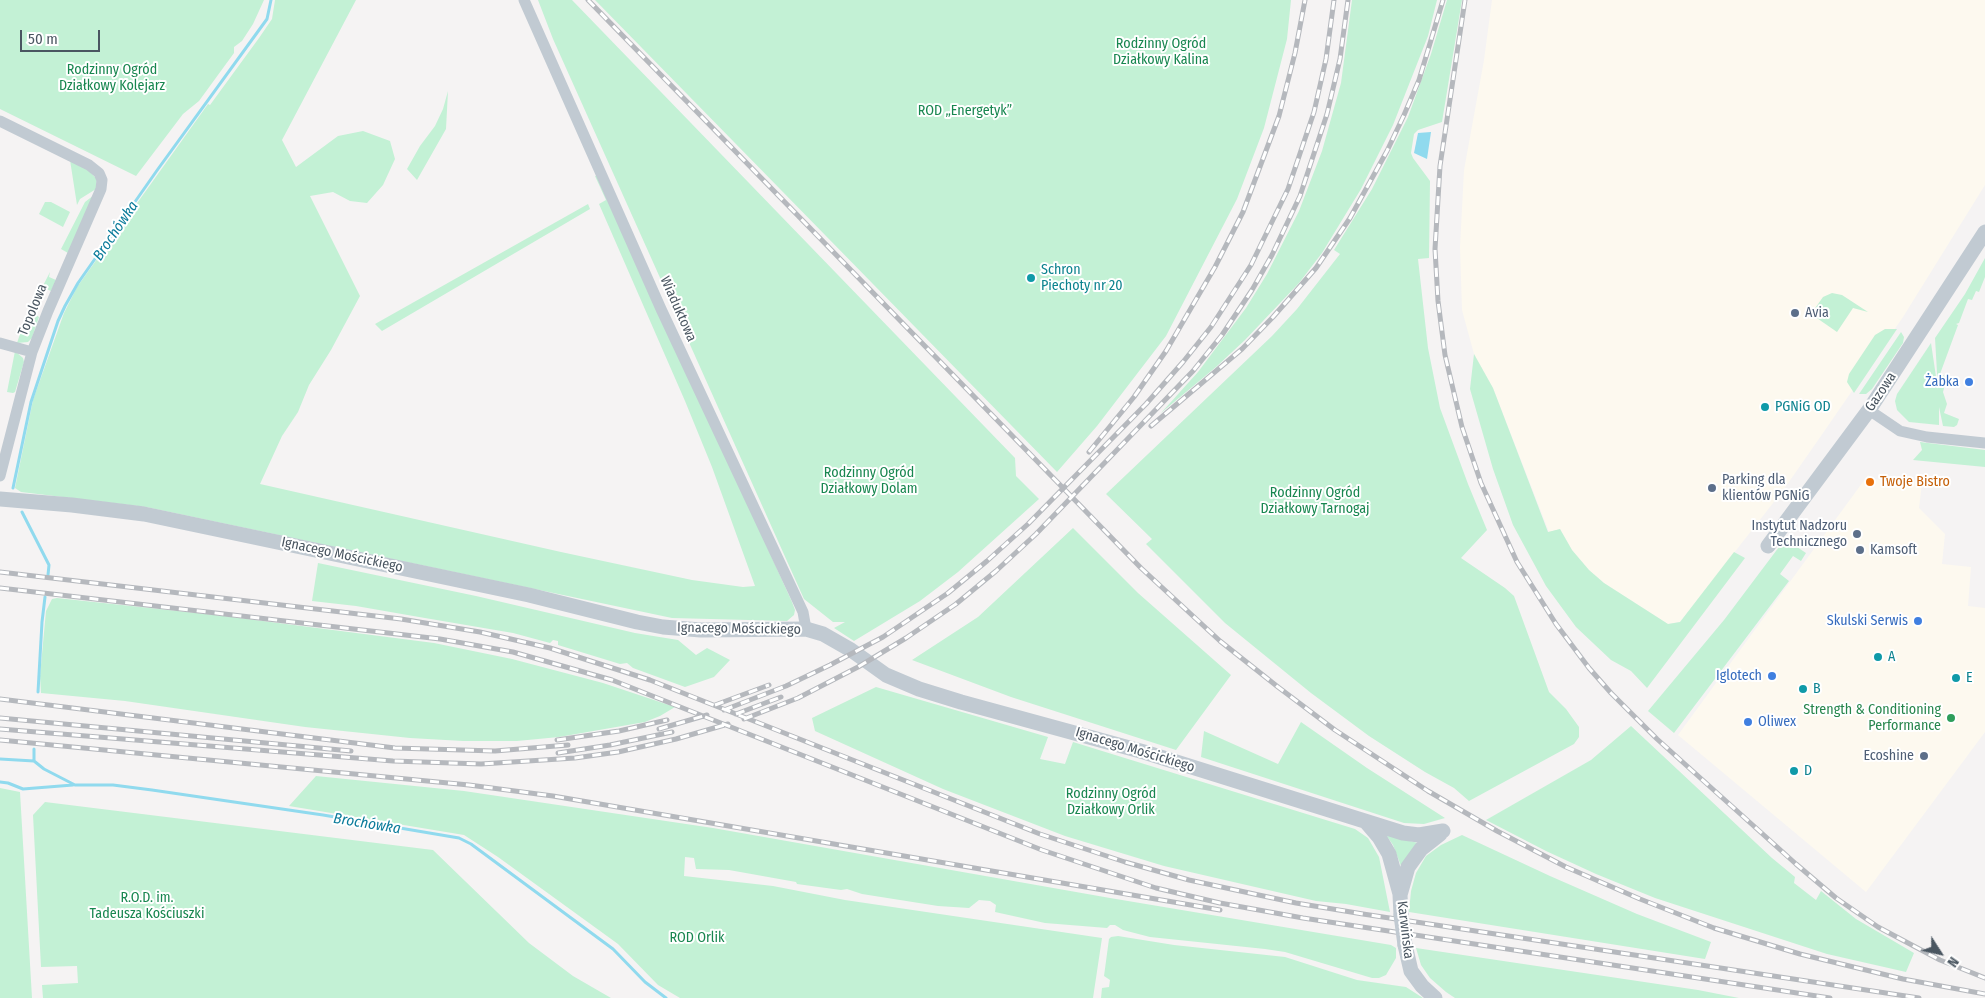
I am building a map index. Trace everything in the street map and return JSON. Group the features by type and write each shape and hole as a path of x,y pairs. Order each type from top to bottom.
{"street":[{"name":"Wiaduktowa","path":"524,0 661,309 800,606 806,629"},
{"name":"Topolowa","path":"0,121 89,165 101,175 102,180 101,189 32,352 0,476"},
{"name":"Gazowa","path":"1768,546 1868,410 1985,232"},
{"path":"0,343 32,352"},
{"path":"1868,410 1900,431 1928,437 1985,443"},
{"name":"Ignacego Mościckiego","path":"0,500 72,505 154,516 529,595 663,627 701,630 806,629 822,634 851,650 886,675 919,689 1144,752 1412,835 1443,831 1415,856"},
{"path":"1366,822 1386,846 1400,895"},
{"name":"Karwińska","path":"1415,856 1408,867 1400,895 1405,945 1411,971 1422,986 1435,998"}],"shaded area":[{"path":"1492,0 1985,0 1985,185 1903,317 1784,489 1680,622 1668,624 1604,583 1589,570 1572,550 1560,529 1549,532 1493,388 1474,354 1462,310 1460,247 1464,170 1484,60"},
{"path":"1868,475 1874,479 1922,483 1919,508 1945,534 1942,564 1971,567 1968,606 1985,608 1985,732 1866,892 1678,735"}],"green space":[{"name":"Rodzinny Ogród Działkowy Kolejarz","path":"0,0 264,0 253,24 242,41 234,47 234,53 199,101 183,114 136,176 0,109"},
{"path":"275,0 356,0 282,140 296,167 338,136 363,131 390,141 395,159 383,185 367,203 350,201 333,192 310,196 360,296 331,350 309,385 298,412 282,436 260,484 692,580 743,587 755,586 712,467 599,204 606,200 595,176 599,175 792,602 795,610 794,615 787,621 672,618 146,507 21,492 15,488 33,400 64,313 77,287 208,104 210,105 259,38 272,19"},
{"name":"Rodzinny Ogród Działkowy Dolam","path":"538,0 572,0 1015,458 1016,476 1039,499 958,572 920,601 854,641 834,628 845,622 833,622 804,599 553,39"},
{"path":"595,0 1291,0 1287,39 1264,128 1237,199 1166,336 1097,426 1057,472"},
{"path":"1352,0 1437,0 1428,36 1393,125 1361,189 1322,253 1299,283 1245,340 1161,413 1198,372 1246,308 1267,274 1299,211 1322,151 1341,83"},
{"name":"Rodzinny Ogród Działkowy Tarnogaj","path":"1447,0 1462,0 1442,122 1418,130 1414,134 1411,153 1430,181 1429,258 1418,259 1428,348 1440,408 1487,530 1461,558 1514,596 1549,692 1566,709 1579,727 1579,737 1574,744 1469,801 1454,788 1369,736 1311,693 1225,623 1146,544 1152,539 1106,494 1272,336 1297,309 1340,254 1334,250 1372,189 1408,117 1431,54"},
{"path":"448,91 446,129 417,180 407,169 420,146 435,126 443,109"},
{"path":"70,160 87,169 97,179 96,189 80,199 77,205"},
{"path":"94,195 68,253 61,249 85,202"},
{"path":"45,202 51,202 70,212 63,227 39,214"},
{"path":"588,204 590,209 382,331 375,324"},
{"path":"1985,258 1985,277 1979,292 1976,291 1972,300 1968,299 1959,323 1956,324 1958,325 1940,374 1947,377 1943,392 1947,404 1944,413 1959,419 1957,425 1954,427 1943,426 1939,407 1939,425 1909,422 1897,410 1895,401 1897,394 1931,343 1938,390 1935,338 1965,294"},
{"path":"50,272 49,277 56,280 51,291 44,288 33,313 39,317 32,338 28,342 17,343 23,325"},
{"path":"1832,293 1842,295 1868,312 1853,308 1837,332 1811,314 1823,297"},
{"path":"1885,329 1897,329 1854,393 1847,382 1849,374 1875,335"},
{"path":"1901,332 1904,337 1903,343 1872,389 1866,394 1859,394"},
{"path":"15,351 23,358 24,362 15,392 13,393 7,392"},
{"path":"1474,354 1493,388 1548,532 1560,529 1572,550 1589,570 1604,583 1668,624 1680,622 1734,552 1745,558 1647,688 1631,671 1611,660 1576,627 1546,586 1513,525 1493,469 1470,389"},
{"path":"1920,442 1985,450 1985,467 1913,460 1922,450"},
{"path":"1073,528 1138,593 1231,675 1176,750 1011,697 912,660 978,617"},
{"path":"1785,539 1806,553 1801,561 1793,556 1780,574 1789,581 1674,733 1648,711 1724,620"},
{"path":"318,563 476,596 635,633 678,640 696,655 707,648 730,660 714,677 685,687 633,668 627,663 620,664 558,645 558,641 553,640 550,643 513,633 356,606 312,601"},
{"path":"52,599 224,616 434,643 512,659 603,683 675,707 645,722 559,737 517,741 463,741 410,738 305,727 125,701 41,693 40,676 46,611"},
{"name":"Rodzinny Ogród Działkowy Orlik","path":"876,687 1048,737 1040,759 1065,764 1073,742 1355,829 1368,838 1379,857 1390,912 1316,901 1164,866 1065,836 943,789 815,731 812,718"},
{"path":"1301,722 1367,768 1445,818 1424,824 1404,823 1201,757 1204,731 1278,764"},
{"path":"1631,726 1772,858 1795,877 1794,883 1816,900 1821,891 1856,919 1914,953 1906,972 1827,954 1655,898 1546,851 1486,820 1591,760"},
{"name":"ROD Orlik","path":"316,776 464,791 713,828 1391,945 1396,948 1396,958 1386,975 1372,978 1285,952 1150,937 1123,930 1115,925 1110,925 1107,928 1045,923 995,912 996,905 990,901 979,900 969,908 938,906 862,894 847,889 841,890 797,884 796,882 729,870 696,869 694,858 685,857 684,876 773,886 845,900 1102,938 1093,998 680,998 658,985 618,944 498,857 464,835 289,806"},
{"path":"0,788 20,792 32,998 0,998"},
{"name":"R.O.D. im. Tadeusza Kościuszki","path":"45,802 433,850 529,943 573,976 611,998 43,998 42,985 78,983 77,966 41,967 33,815"},
{"path":"1386,835 1418,843 1401,866 1393,845"},
{"path":"1462,835 1637,914 1711,942 1705,959 1409,912 1411,891 1416,873 1426,856 1441,845"},
{"path":"1118,936 1174,945 1285,957 1357,980 1406,987 1423,998 1101,998 1102,988 1109,987 1110,980 1104,976 1109,939"},
{"path":"1416,948 1698,990 1739,998 1455,998 1430,978 1421,965"}],"water":[{"path":"1431,132 1427,159 1414,153 1418,133"}],"waterway":[{"name":"Brochówka","path":"13,488 31,402 58,321 65,306 78,283 158,169 267,19 271,0"},
{"name":"Brochówka","path":"22,512 49,565 48,575"},
{"name":"Brochówka","path":"38,692 45,597"},
{"name":"Brochówka","path":"34,749 34,761 44,769 75,785 113,785 152,790 323,815 459,838 471,844 613,949 645,982 666,998"},
{"path":"0,759 34,761"},
{"path":"0,782 23,789 73,785"}],"railway":[{"path":"588,0 1141,568 1220,641 1335,730 1428,791 1497,831 1566,867 1640,899 1714,928 1800,954 1903,979 1985,994"},
{"path":"1089,452 1134,397 1166,351 1215,267 1243,212 1279,116 1295,53 1305,0"},
{"path":"724,710 786,686 830,665 883,637 948,593 1028,524 1146,404 1183,362 1211,327 1251,265 1288,189 1314,112 1326,59 1334,0"},
{"path":"744,719 798,698 858,667 906,638 956,604 996,571 1036,534 1193,371 1222,335 1252,290 1272,255 1300,196 1327,114 1340,59 1348,0"},
{"path":"1151,426 1242,349 1316,268 1350,218 1387,151 1419,80 1443,0"},
{"path":"1465,0 1440,166 1435,249 1438,301 1445,355 1462,427 1481,483 1517,562 1556,624 1589,668 1611,693 1657,739 1796,864 1836,898 1878,927 1940,960 1985,978"},
{"path":"0,572 401,619 480,632 550,648 650,680 1040,834 1125,862 1189,880 1296,903 1363,914 1919,998"},
{"path":"0,588 440,639 513,652 612,680 1042,850 1156,888 1220,903 1303,918 1830,998"},
{"path":"715,705 769,685"},
{"path":"736,714 781,697"},
{"path":"0,699 395,748 495,751 568,745"},
{"path":"659,729 707,715"},
{"path":"0,718 351,751"},
{"path":"557,740 619,731 667,720"},
{"path":"0,729 393,761 481,764 575,758 618,752 676,739 728,724"},
{"path":"558,753 610,745 672,732"},
{"path":"0,740 469,785 553,796 1220,910"}],"place":[{"name":"Schron Piechoty nr 20","path":"1031,278"},
{"name":"Avia","path":"1795,313"},
{"name":"Żabka","path":"1969,382"},
{"name":"PGNiG OD","path":"1765,407"},
{"name":"Twoje Bistro","path":"1870,482"},
{"name":"Parking dla klientów PGNiG","path":"1712,488"},
{"name":"Instytut Nadzoru Technicznego","path":"1857,534"},
{"name":"Kamsoft","path":"1860,550"},
{"name":"Skulski Serwis","path":"1918,621"},
{"name":"A","path":"1878,657"},
{"name":"Iglotech","path":"1772,676"},
{"name":"E","path":"1956,678"},
{"name":"B","path":"1803,689"},
{"name":"Strength & Conditioning Performance","path":"1951,718"},
{"name":"Oliwex","path":"1748,722"},
{"name":"Ecoshine","path":"1924,756"},
{"name":"D","path":"1794,771"}],"park label":[{"name":"Rodzinny Ogród Działkowy Kalina","path":"1161,52"},
{"name":"ROD „Energetyk”","path":"965,111"}]}
